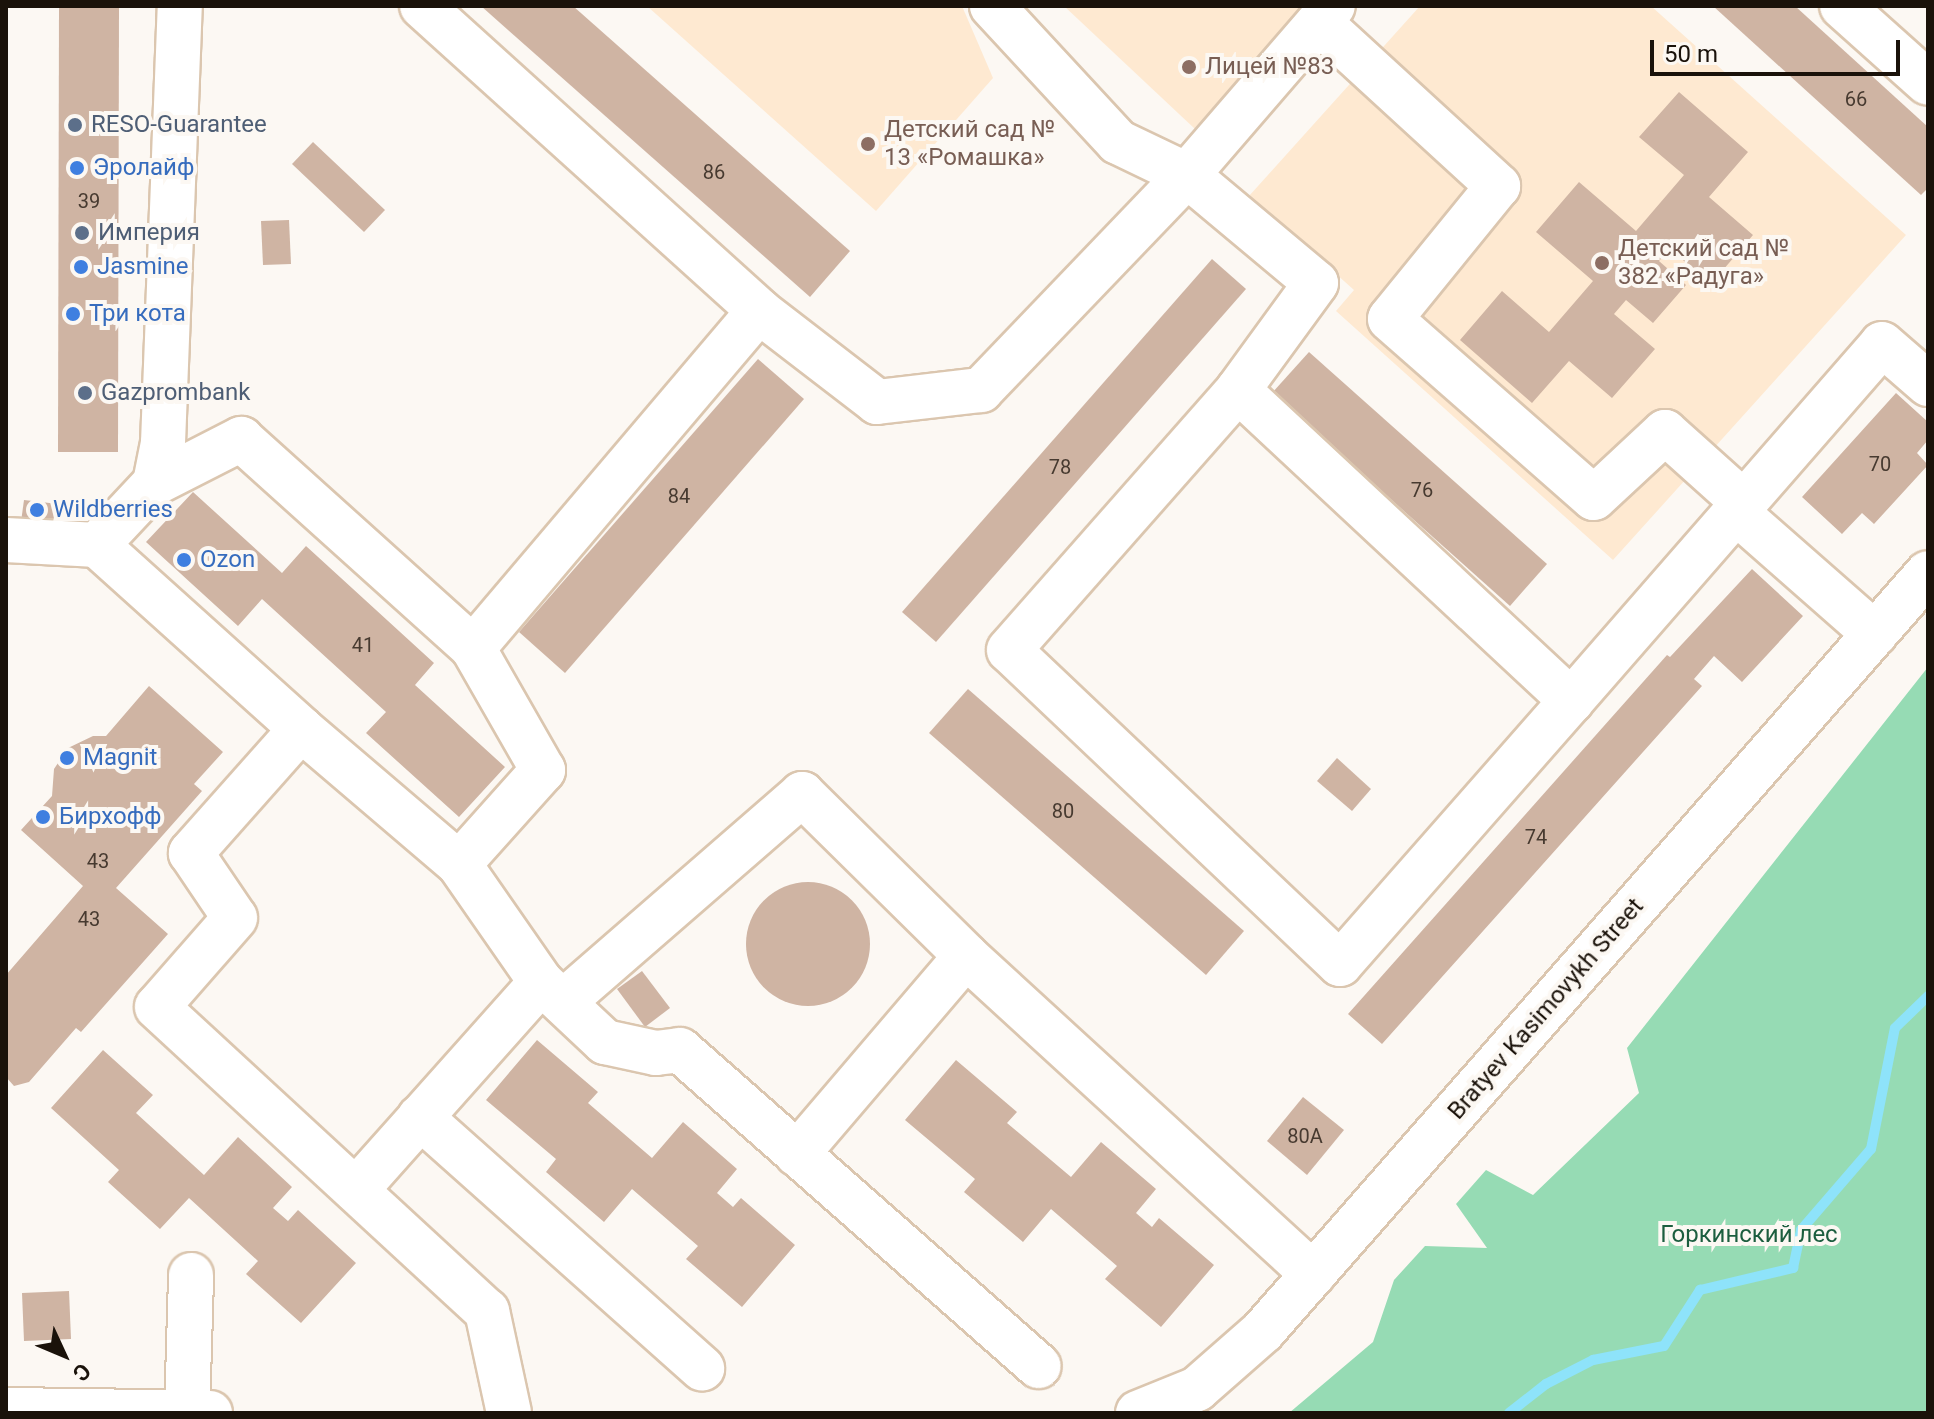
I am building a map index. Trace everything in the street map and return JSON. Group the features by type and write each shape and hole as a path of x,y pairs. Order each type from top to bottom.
{"street":[{"path":"155,483 163,443 180,6"},
{"path":"422,6 759,311 877,402 981,390 1187,175 1326,14 1498,186 1390,319 1594,498 1665,432 1740,508 1875,634"},
{"path":"992,6 1118,142 1187,175 1316,283 1238,390 1009,650 1340,964 1882,344 1928,384"},
{"path":"1842,6 1928,83"},
{"path":"473,648 759,311"},
{"path":"1238,390 1571,701"},
{"path":"97,545 155,483 241,439 473,648 543,770 459,864"},
{"path":"6,540 97,545 301,729 459,864 552,992 605,1042 656,1053 680,1050 1039,1366"},
{"name":"Bratyev Kasimovykh Street","path":"1138,1413 1197,1389 1263,1331 1928,573"},
{"path":"301,729 191,853 235,918 157,1007 487,1311 509,1413"},
{"path":"356,1190 420,1117 552,992 802,794 966,956 1313,1274"},
{"path":"797,1154 966,956"},
{"path":"420,1117 702,1368"},
{"path":"187,1413 191,1275"},
{"path":"6,1410 210,1413"}],"shaded area":[{"name":"Детский сад № 13 «Ромашка»","path":"647,6 962,6 993,78 876,211"},
{"name":"Лицей №83","path":"1064,6 1301,6 1195,129"},
{"name":"Детский сад № 382 «Радуга»","path":"1420,6 1651,6 1906,235 1613,560 1336,311 1354,290 1249,196"}],"green space":[{"name":"Горкинский лес","path":"1928,667 1928,1413 1289,1413 1373,1342 1394,1280 1425,1246 1487,1248 1456,1204 1486,1170 1533,1195 1639,1093 1627,1048"}],"building":[{"path":"59,6 119,6 118,452 58,452"},
{"path":"481,6 573,6 850,251 810,297"},
{"path":"1713,6 1795,6 1928,127 1928,188 1921,195"},
{"path":"1679,92 1748,152 1709,197 1753,235 1711,284 1670,249 1659,261 1686,285 1653,323 1626,300 1614,314 1655,349 1612,398 1569,361 1532,403 1460,340 1502,291 1549,332 1593,281 1536,232 1579,182 1636,231 1684,175 1639,137"},
{"path":"313,142 385,210 364,232 292,164"},
{"path":"289,220 291,264 263,265 261,221"},
{"path":"1212,259 1246,289 936,642 902,612"},
{"path":"1309,352 1547,564 1510,606 1272,393"},
{"path":"758,359 804,399 565,673 519,632"},
{"path":"1896,393 1928,422 1928,440 1917,453 1928,465 1874,524 1862,513 1842,534 1802,497"},
{"path":"193,492 282,573 306,546 434,663 415,685 505,767 459,817 366,733 386,712 262,599 238,626 146,542"},
{"path":"24,500 58,504 56,526 21,522"},
{"path":"1752,569 1803,616 1742,682 1714,656 1694,679 1702,686 1382,1044 1348,1014 1667,655 1670,657"},
{"path":"149,686 223,752 194,784 202,791 116,888 168,934 81,1032 76,1028 29,1082 14,1086 6,1077 6,975 83,886 21,830 52,796 54,769 68,748 93,736 106,736"},
{"path":"968,689 1244,931 1206,975 929,733"},
{"path":"1337,758 1371,789 1352,811 1317,781"},
{"path":"808,882 832,887 852,900 865,920 870,944 865,968 852,988 832,1001 808,1006 784,1001 764,988 751,968 746,944 751,920 764,900 784,887"},
{"path":"642,971 670,1008 645,1027 617,989"},
{"path":"537,1040 598,1092 588,1103 652,1158 683,1122 737,1169 717,1193 733,1207 741,1198 795,1245 742,1307 686,1259 698,1246 632,1189 604,1222 546,1172 556,1159 486,1100"},
{"path":"103,1050 153,1095 136,1113 204,1175 238,1137 292,1187 273,1208 288,1221 298,1210 356,1263 301,1323 246,1274 258,1261 189,1198 160,1229 108,1182 119,1170 51,1108"},
{"path":"956,1060 1017,1112 1007,1123 1071,1177 1101,1142 1156,1189 1136,1213 1152,1227 1159,1218 1214,1265 1161,1327 1105,1279 1117,1266 1051,1209 1023,1242 964,1192 975,1179 905,1120"},
{"path":"1303,1097 1344,1130 1307,1175 1267,1141"},
{"path":"69,1291 71,1339 24,1341 22,1293"}],"waterway":[{"path":"1509,1413 1546,1384 1593,1360 1664,1346 1700,1290 1793,1268 1801,1230 1871,1149 1895,1028 1928,996"}],"place":[{"name":"Лицей №83","path":"1189,67"},
{"name":"RESO-Guarantee","path":"75,125"},
{"name":"Детский сад № 13 «Ромашка»","path":"868,144"},
{"name":"Эролайф","path":"77,168"},
{"name":"Империя","path":"82,233"},
{"name":"Детский сад № 382 «Радуга»","path":"1602,263"},
{"name":"Jasmine","path":"81,267"},
{"name":"Три кота","path":"73,314"},
{"name":"Gazprombank","path":"85,393"},
{"name":"Wildberries","path":"37,510"},
{"name":"Ozon","path":"184,560"},
{"name":"Magnit","path":"67,758"},
{"name":"Бирхофф","path":"43,817"}]}
